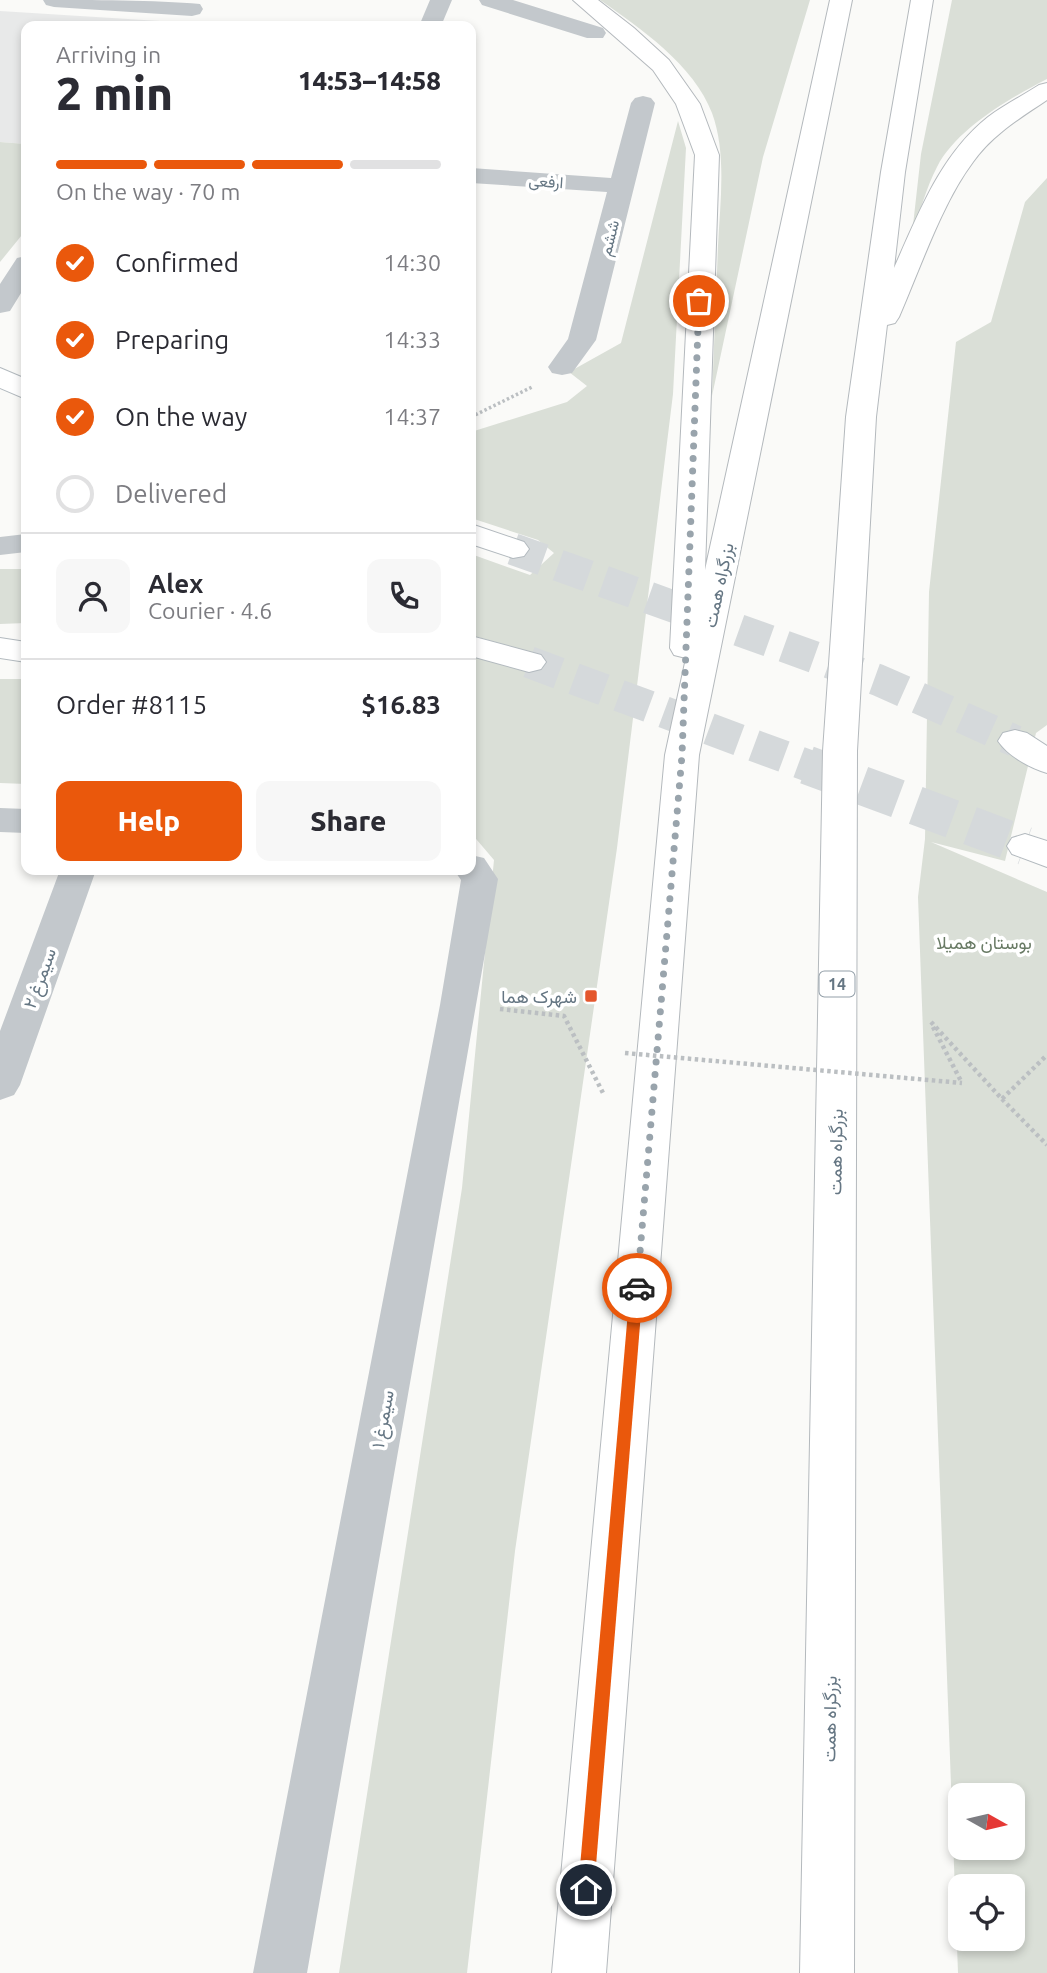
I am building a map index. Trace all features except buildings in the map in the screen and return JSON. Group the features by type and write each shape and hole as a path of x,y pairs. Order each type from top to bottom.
{"main road":[{"path":"584,0 666,68 699,124 707,155 682,755"},
{"name":"بزرگراه همت","path":"579,1973 682,755 841,0"},
{"name":"بزرگراه همت","path":"827,1973 840,751 861,417 893,172 922,0"},
{"path":"869,351 941,193 963,157 996,123 1047,90"},
{"path":"0,377 21,388"},
{"path":"476,535 513,549"},
{"path":"0,648 21,646"},
{"path":"476,647 528,662"},
{"path":"0,648 21,651"},
{"path":"1015,741 1047,762"}],"street":[{"path":"54,0 190,12"},
{"path":"432,21 441,0"},
{"path":"490,0 595,33"},
{"name":"ششم","path":"562,367 582,340 643,103"},
{"name":"ارفعی","path":"476,176 622,186"},
{"path":"0,305 21,272"},
{"path":"0,546 21,544"},
{"path":"0,820 21,821"},
{"name":"سیمرغ ۱","path":"279,1973 459,1005 480,879 476,874"},
{"name":"سیمرغ ۲","path":"0,1085 76,875"}],"path":[{"path":"476,414 528,390 562,367"},
{"path":"459,1005 564,1016 604,1095"},
{"path":"625,1053 962,1083 931,1022 1047,1145"},
{"path":"1002,1099 1047,1055"}],"shaded area":[{"path":"0,11 160,21 21,21 21,144 0,142"}],"green space":[{"path":"600,0 810,0 763,157 712,396 721,179 717,129 704,96 693,79 648,35"},
{"path":"952,0 1047,0 1047,79 1001,105 957,140 933,175 912,234 921,154"},
{"path":"678,121 686,148 673,394 617,848 515,1551 467,1973 339,1973 462,1188 494,860 476,839 476,657 524,671 558,660 476,636 476,556 530,575 554,553 538,540 476,520 476,430 567,402 587,386 569,372 621,343"},
{"path":"0,142 21,144 21,236 0,262"},
{"name":"بوستان همیلا","path":"1047,178 1047,725 1036,733 1005,861 931,842 1047,892 1047,1973 958,1973 957,1951 1025,1951 1025,1874 954,1874 954,1860 1026,1860 1026,1783 951,1783 918,897 925,839 929,592 956,342 991,322 1025,202"},
{"path":"0,569 21,569 21,623 0,624"},
{"path":"0,679 21,679 21,784 0,783"}],"tunnel":[{"path":"513,549 878,680 1015,741"},
{"path":"529,662 812,767"},
{"path":"807,765 1025,846"}],"way so far":[{"path":"637,1288 682,755 699,301"}],"place":[{"name":"شهرک هما","path":"591,996"}],"route":[{"path":"586,1890 637,1288"}]}
